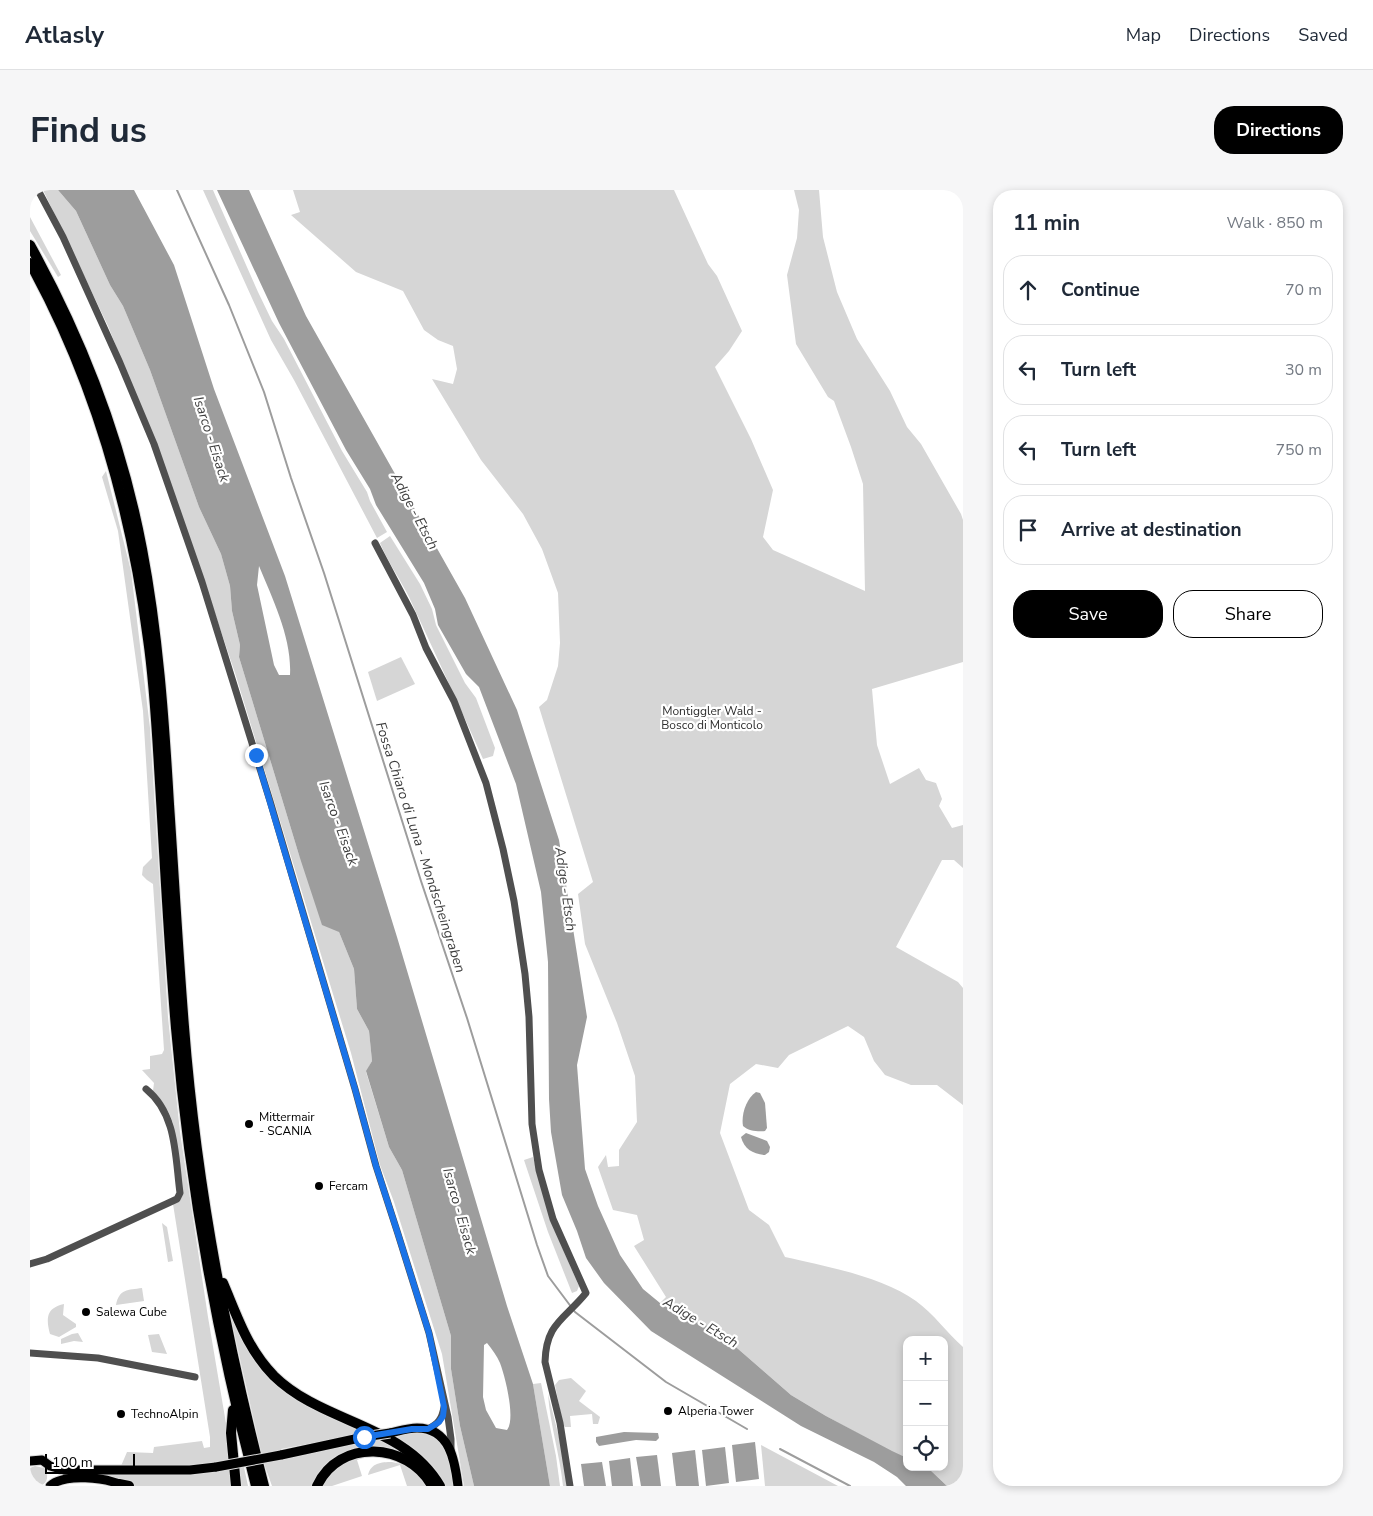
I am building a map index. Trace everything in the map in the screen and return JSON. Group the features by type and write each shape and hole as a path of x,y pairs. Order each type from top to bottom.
{"highway":[{"path":"30,245 81,350 100,399 124,472 143,556 157,641 189,1081 214,1262 242,1397 264,1486"},
{"path":"30,263 72,351 87,389 116,476 134,550 150,652 168,930 181,1083 198,1215 234,1400 256,1486"},
{"path":"214,1262 248,1342 274,1376 307,1400 394,1440 415,1455 440,1486"},
{"path":"234,1400 231,1433 236,1486"},
{"path":"317,1486 329,1469 338,1461 357,1453 378,1451 390,1453 411,1463 428,1479 432,1486"}],"main road":[{"path":"30,1460 42,1460 50,1466 64,1470 190,1470 281,1455 364,1437 412,1429 428,1429 446,1441 451,1449 458,1486"},
{"path":"50,1466 53,1474 51,1485"},
{"path":"51,1485 60,1480 77,1478 124,1485"}],"street":[{"path":"38,190 64,237 154,444 202,582 270,801 376,1166 429,1333 444,1407 448,1417 451,1449"},
{"path":"375,543 413,615 426,648 454,701 486,783 514,900 530,1017 532,1124 539,1170 554,1220 586,1292 553,1328 546,1347 545,1362 560,1423 570,1486"},
{"path":"30,1264 47,1259 177,1199 180,1193 172,1126 167,1114 154,1095 146,1089"},
{"path":"30,1353 98,1358 195,1377"},
{"path":"428,1429 439,1422 443,1416 444,1407"}],"green space":[{"path":"43,190 58,190 76,211 110,285 123,306 150,370 199,507 221,554 230,586 232,611 240,645 239,657 299,855 339,932 354,969 357,1009 369,1031 372,1061 366,1072 389,1147 402,1170 451,1336 451,1369 460,1426 474,1486 464,1486 442,1354 394,1202 380,1165 351,1053 235,673 192,545 137,398 108,326"},
{"path":"203,190 213,190 272,321 284,339 342,451 367,492 387,532 377,538 271,340"},
{"name":"Montiggler Wald - Bosco di Monticolo","path":"293,190 674,190 708,264 717,276 742,331 729,351 715,367 751,439 773,490 763,537 773,550 865,591 863,484 834,401 828,397 796,344 787,275 797,238 799,210 794,190 819,190 823,237 837,292 857,339 890,391 907,427 921,444 963,520 963,662 872,689 877,745 890,784 919,768 926,780 936,783 942,799 939,806 952,828 963,825 963,868 954,860 942,860 896,947 958,982 963,988 963,1105 937,1085 911,1085 885,1075 874,1061 864,1037 848,1026 789,1055 778,1068 756,1064 730,1084 720,1133 749,1210 769,1225 785,1257 853,1273 903,1293 923,1306 963,1347 963,1486 947,1486 931,1471 948,1471 948,1336 903,1336 903,1456 826,1416 791,1395 714,1328 684,1318 660,1303 666,1297 634,1246 644,1240 637,1215 613,1210 598,1167 606,1155 608,1167 619,1166 619,1150 637,1122 635,1076 617,1023 585,944 578,894 593,882 539,707 547,700 558,666 560,643 558,593 542,549 523,514 481,460 432,379 453,384 457,369 453,346 438,340 424,330 403,291 356,272 291,215 300,212"},
{"path":"30,217 61,275 58,277 30,231"},
{"path":"106,471 131,571 150,728 168,1017 180,1132 235,1486 127,1486 59,1478 58,1470 115,1474 203,1473 219,1471 195,1467 121,1466 127,1452 153,1453 154,1447 202,1441 204,1448 210,1447 210,1437 173,1204 182,1193 173,1123 169,1113 153,1091 154,1083 142,1070 150,1069 150,1056 162,1054 164,1050 153,884 142,875 143,867 152,858 143,711 118,531 102,477"},
{"path":"390,536 420,584 432,609 436,625 465,683 476,698 495,748 493,756 483,759 409,597 383,550 380,543"},
{"path":"401,657 415,684 377,701 368,672"},
{"path":"533,1157 551,1222 579,1286 577,1291 572,1293 548,1232 524,1160"},
{"path":"162,1223 167,1227 173,1261 168,1262"},
{"path":"142,1288 144,1301 116,1305 119,1296 125,1291"},
{"path":"64,1304 63,1315 76,1324 76,1327 59,1337 50,1334 48,1319 49,1314 54,1308"},
{"path":"229,1310 272,1378 383,1438 410,1459 356,1451 314,1486 272,1486 263,1461","holes":["362,1434 376,1439 282,1457 281,1449"]},
{"path":"78,1333 83,1342 74,1341 61,1344 61,1339"},
{"path":"159,1334 167,1354 152,1352 148,1335"},
{"path":"571,1378 586,1391 579,1401 600,1417 598,1424 593,1424 592,1414 570,1416 571,1427 563,1425 555,1385 559,1380"},
{"path":"541,1383 556,1456 560,1486 550,1486 533,1384"},
{"path":"548,1394 562,1449 568,1486 563,1486"},
{"path":"414,1431 425,1433 440,1442 448,1458 454,1486 442,1486 389,1436"},
{"path":"761,1445 838,1486 765,1486"},
{"path":"365,1457 357,1460 362,1476 332,1486 321,1486 326,1477 350,1459"},
{"path":"392,1462 410,1466 430,1486 407,1486 400,1465 368,1475 374,1466 380,1463"},
{"path":"35,1466 44,1468 47,1473 47,1478 41,1486 30,1484 30,1468"},
{"path":"244,1467 248,1486 241,1486 239,1468"}],"water":[{"name":"Isarco - Eisack","path":"58,190 134,190 174,265 214,389 285,576 397,937 507,1306 533,1384 550,1486 474,1486 460,1426 451,1369 451,1336 402,1170 389,1147 366,1071 372,1061 369,1031 357,1009 354,969 339,932 322,925 299,855 239,657 240,645 232,611 230,586 221,554 199,507 150,370 123,306 110,285 76,211","holes":["259,566 285,633 290,661 290,675 279,675 274,665 257,585","487,1343 500,1363 507,1387 510,1407 507,1430 496,1428 486,1410 483,1397 484,1345"]},
{"name":"Adige - Etsch","path":"217,190 249,190 306,316 465,598 517,710 559,840 587,1017 577,1065 585,1169 598,1206 620,1255 643,1289 660,1303 684,1318 714,1328 791,1395 826,1416 903,1456 903,1471 931,1471 947,1486 906,1486 897,1477 874,1462 801,1426 651,1331 604,1283 586,1258 562,1195 551,1132 548,962 541,892 516,784 479,687 466,674 438,625 435,609 424,583 376,505 370,489 346,450 279,323"},
{"path":"756,1092 760,1093 765,1103 767,1128 765,1131 754,1131 743,1126 745,1108 749,1099"},
{"path":"746,1133 767,1141 770,1147 769,1152 765,1155 750,1150 744,1145 741,1137"},
{"path":"624,1432 658,1433 659,1438 656,1441 636,1440 599,1446 596,1442 596,1437"},
{"path":"755,1442 759,1479 736,1482 732,1445"},
{"path":"725,1447 729,1483 706,1486 702,1450"},
{"path":"695,1450 699,1486 676,1486 672,1453"},
{"path":"657,1455 661,1486 641,1486 636,1457"},
{"path":"630,1458 633,1486 612,1486 609,1461"},
{"path":"602,1462 606,1486 584,1486 581,1464"}],"waterway":[{"name":"Fossa Chiaro di Luna - Mondscheingraben","path":"177,190 229,305 264,392 467,1018 548,1276 575,1312 666,1382 747,1429"},
{"name":"Fossa Chiaro di Luna - Mondscheingraben","path":"780,1449 850,1486"}],"place":[{"name":"Mittermair - SCANIA","path":"249,1124"},
{"name":"Fercam","path":"319,1186"},
{"name":"Salewa Cube","path":"86,1312"},
{"name":"Alperia Tower","path":"668,1411"},
{"name":"TechnoAlpin","path":"121,1414"}],"route":[{"path":"256,755 376,1166 429,1333 444,1407 443,1416 439,1422 428,1429 419,1428 364,1437"}]}
